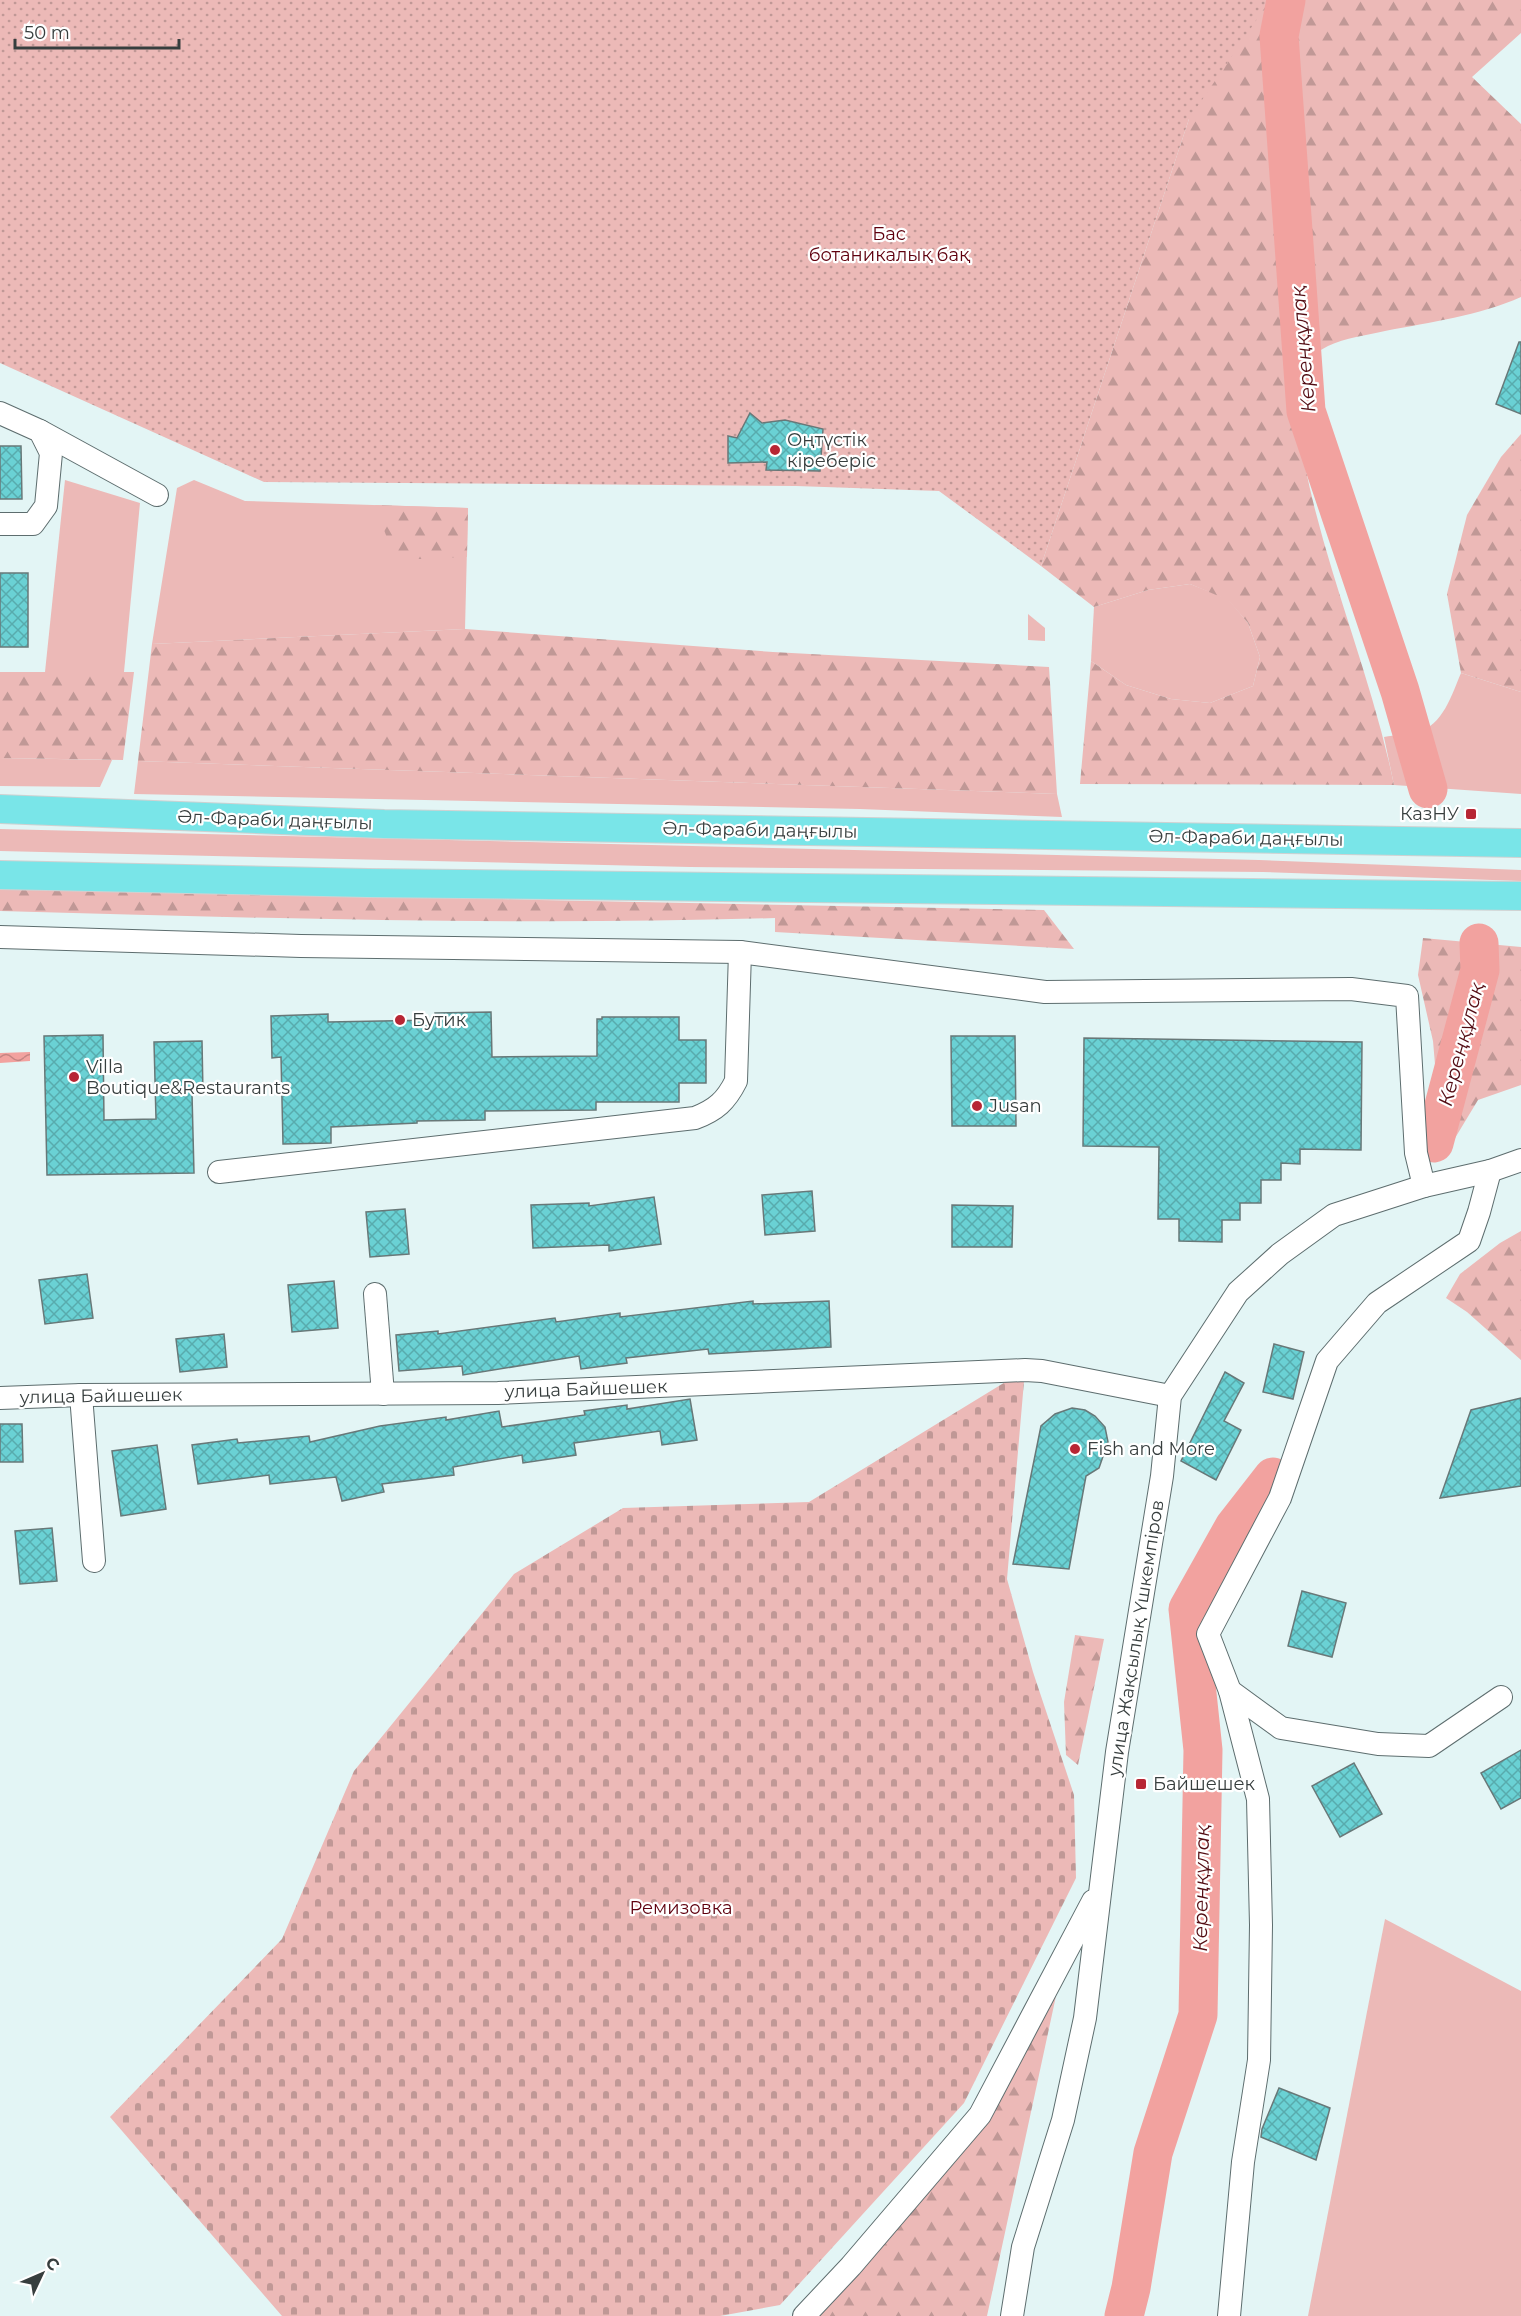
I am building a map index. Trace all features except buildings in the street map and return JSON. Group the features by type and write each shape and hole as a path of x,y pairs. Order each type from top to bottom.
{"main road":[{"name":"Әл-Фараби даңғылы","path":"0,809 384,824 1521,843"},
{"path":"0,874 368,883 1521,896"}],"street":[{"path":"0,413 40,431 157,495"},
{"path":"0,524 33,524 46,506 51,453 40,431"},
{"path":"0,936 301,946 740,952 1044,992 1351,989 1407,996 1416,1153 1424,1186"},
{"path":"219,1172 695,1118 712,1112 727,1098 736,1082 740,952"},
{"path":"1229,2316 1243,2162 1258,2060 1261,1925 1258,1799 1230,1691 1208,1634 1280,1498 1327,1361 1377,1303 1469,1241 1479,1212 1510,1162"},
{"name":"улица Жақсылық Үшкемпіров","path":"1012,2316 1023,2247 1063,2120 1085,2018 1117,1752 1162,1476 1170,1396 1238,1292 1280,1254 1334,1215 1424,1186 1510,1162"},
{"path":"375,1294 383,1394"},
{"name":"улица Байшешек","path":"0,1398 81,1395 498,1393 1025,1370 1042,1371 1170,1396"},
{"path":"81,1395 94,1561"},
{"path":"1230,1691 1281,1728 1378,1744 1429,1746 1501,1697"},
{"path":"804,2316 851,2266 980,2115 1100,1889"}],"green space":[{"name":"Бас ботаникалық бақ","path":"0,0 1270,0 1189,119 1041,566 939,491 796,486 264,482 0,363"},
{"path":"1184,0 1521,0 1521,33 1472,77 1521,124 1521,297 1471,314 1335,343 1321,350 1308,361 1298,375 1292,391 1294,416 1314,507 1374,705 1394,785 1080,784 1091,661 1126,685 1171,699 1210,703 1253,686 1260,657 1248,623 1228,600 1190,584 1148,590 1094,607 1041,566 1189,119"},
{"path":"1521,434 1521,692 1461,673 1447,594 1467,515 1501,457"},
{"path":"65,480 140,503 124,672 45,672"},
{"path":"194,480 245,501 468,508 465,629 152,644 177,488"},
{"path":"375,505 468,508 467,557 395,560"},
{"path":"1190,584 1228,599 1248,623 1260,657 1253,686 1210,703 1171,699 1126,685 1091,661 1094,607 1148,590"},
{"path":"1028,614 1045,628 1045,641 1028,640"},
{"path":"465,629 773,652 1049,667 1057,794 138,761 152,644"},
{"path":"0,672 134,672 123,760 0,758"},
{"path":"1461,673 1521,692 1521,794 1394,785 1384,737 1417,732 1434,723 1450,699"},
{"path":"0,758 112,760 100,787 0,786"},
{"path":"138,761 1057,794 1062,817 860,809 134,794"},
{"path":"0,829 1259,860 1521,870 1521,881 1263,872 690,867 0,851"},
{"path":"0,884 539,900 1044,910 1074,949 775,932 775,918 485,921 0,911"},
{"path":"1423,938 1521,947 1521,1085 1478,1100 1443,1158 1433,1041 1418,975"},
{"path":"1521,1231 1521,1360 1467,1312 1446,1298 1460,1274 1500,1243"},
{"name":"Ремизовка","path":"1025,1370 1007,1579 1033,1672 1074,1795 1076,1878 964,2103 780,2305 720,2316 282,2316 110,2117 282,1939 354,1771 514,1574 623,1508 809,1502"},
{"path":"1075,1635 1104,1639 1078,1765 1066,1755 1064,1702"},
{"path":"1385,1919 1521,1991 1521,2316 1308,2316"},
{"path":"1056,1996 987,2316 818,2316 986,2119"}],"water":[{"path":"30,1052 30,1061 0,1063 0,1053"}],"waterway":[{"name":"Кереңқұлақ","path":"1286,0 1279,36 1306,411 1400,691 1428,789"},
{"name":"Кереңқұлақ","path":"1434,1143 1480,970 1479,943"},
{"name":"Кереңқұлақ","path":"1124,2316 1131,2288 1153,2153 1198,2015 1203,1750 1188,1609 1234,1527 1273,1477"}],"place":[{"name":"Оңтүстік кіреберіс","path":"775,450"},
{"name":"КазНУ","path":"1471,814"},
{"name":"Бутик","path":"400,1020"},
{"name":"Villa Boutique&Restaurants","path":"74,1077"},
{"name":"Jusan","path":"977,1106"},
{"name":"Fish and More","path":"1075,1449"},
{"name":"Байшешек","path":"1141,1784"}]}
